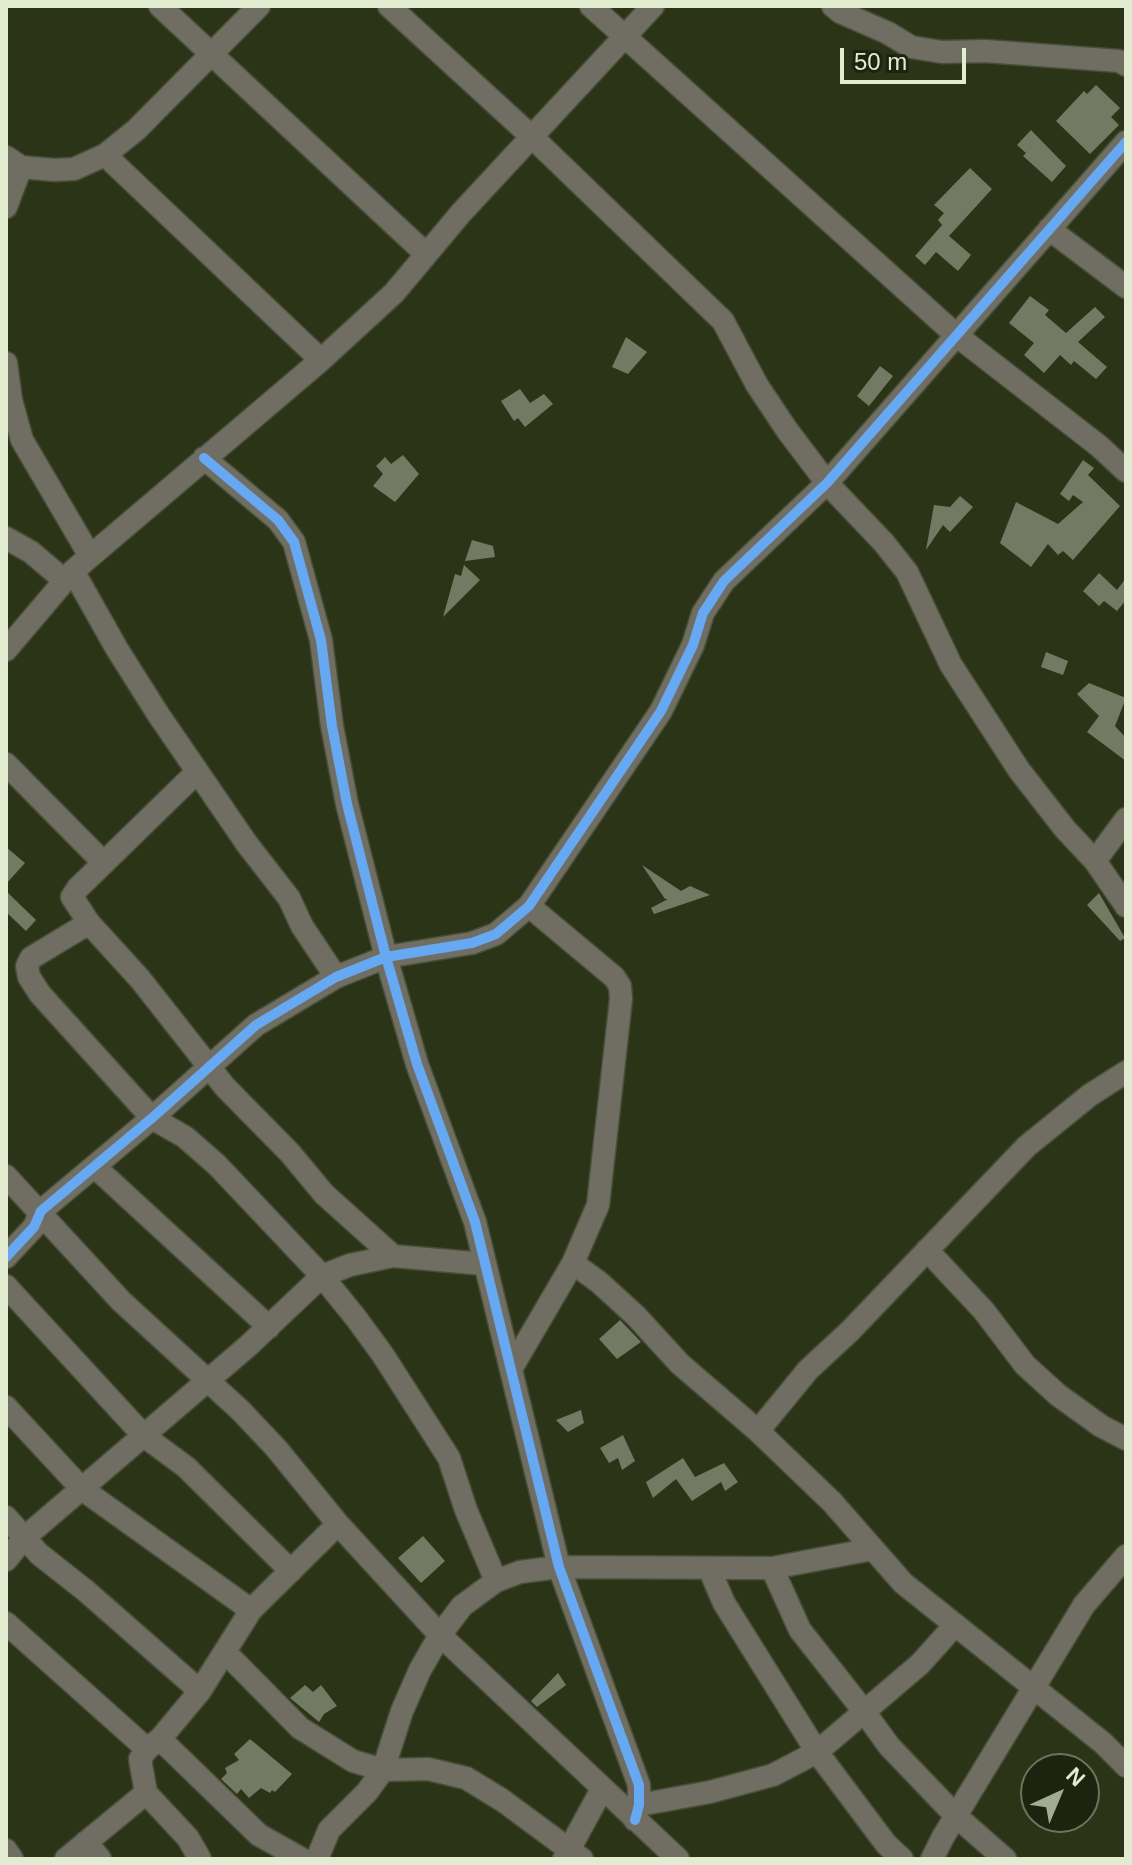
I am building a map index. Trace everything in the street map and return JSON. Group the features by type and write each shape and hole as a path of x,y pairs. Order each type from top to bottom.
{"street":[{"path":"160,6 426,254"},
{"path":"6,207 14,162 33,170 74,169 105,155 136,130 259,6"},
{"path":"389,6 531,136 723,321 757,385 787,430 827,483 907,572 958,676 1040,800 1095,861 1126,906"},
{"path":"591,6 956,335 1099,446 1126,471"},
{"path":"6,650 76,569 321,360 394,293 531,136 653,6"},
{"path":"833,6 911,47 942,52 985,51 1119,61 1126,65"},
{"path":"6,1257 34,1227 41,1211 256,1025 336,977 386,957 472,943 496,934 529,906 661,711 693,645 703,613 724,581 827,483 1126,142"},
{"path":"105,155 321,360"},
{"path":"1049,229 1126,287"},
{"path":"6,363 9,400 22,440 76,569 117,649 197,772 289,898 302,926 336,977"},
{"path":"204,458 278,520 294,542 321,640 332,726 347,804 386,957 417,1064 475,1222 559,1567 639,1785 637,1812"},
{"path":"6,538 31,552 76,569"},
{"path":"6,764 104,863"},
{"path":"197,772 72,897 89,923 140,979 225,1087 290,1153 324,1194 393,1256"},
{"path":"1095,861 1126,819"},
{"path":"511,1369 573,1263 598,1205 621,999 620,986 614,977 529,906"},
{"path":"89,923 31,958 27,966 29,977 40,994 152,1118 185,1137 217,1165 322,1276 383,1355 449,1458 466,1510 496,1581"},
{"path":"758,1431 808,1370 850,1331 1027,1146 1090,1095 1126,1072"},
{"path":"95,1167 269,1327"},
{"path":"6,1176 121,1301 208,1380 276,1448 338,1524 440,1635 514,1701 602,1789 637,1812 678,1859"},
{"path":"927,1250 984,1311 1025,1365 1058,1395 1101,1426 1126,1439"},
{"path":"6,1560 24,1538 269,1327 322,1276 350,1265 393,1256 484,1264"},
{"path":"573,1263 636,1316 680,1364 758,1431 832,1502 903,1583 1103,1743 1126,1766"},
{"path":"6,1286 144,1436 186,1467 291,1571"},
{"path":"6,1407 82,1489 251,1610"},
{"path":"6,1517 39,1554 200,1691"},
{"path":"200,1859 188,1838 146,1793 140,1759 200,1691 251,1610 338,1524"},
{"path":"317,1859 329,1830 367,1792 383,1770 402,1711 440,1635 462,1606 496,1581 520,1572 559,1567 772,1568 873,1549"},
{"path":"932,1859 1084,1605 1126,1556"},
{"path":"709,1568 724,1603 817,1752 886,1844 902,1859"},
{"path":"772,1568 800,1630 897,1757 1005,1859"},
{"path":"6,1623 259,1835 302,1859"},
{"path":"637,1812 773,1775 817,1752 920,1664 955,1625"},
{"path":"226,1653 300,1728 353,1761 383,1770 428,1769 466,1778 502,1800 572,1856 602,1789"},
{"path":"66,1859 146,1793"},
{"path":"86,1842 100,1859"},
{"path":"6,1851 12,1859"}],"building":[{"path":"1096,85 1120,108 1111,117 1119,125 1090,154 1056,121 1084,91 1087,94"},
{"path":"1031,130 1066,166 1052,182 1023,156 1026,153 1017,145"},
{"path":"970,168 992,189 949,236 971,255 958,271 936,252 925,265 915,256 942,225 938,220 944,213 934,205"},
{"path":"1030,296 1049,310 1045,315 1066,333 1095,307 1105,317 1078,342 1107,367 1096,379 1074,361 1071,365 1060,355 1044,373 1024,355 1034,343 1009,323"},
{"path":"626,337 647,352 628,374 612,367"},
{"path":"880,366 893,376 869,406 857,396"},
{"path":"520,389 530,403 544,394 553,404 525,427 518,418 514,421 501,401"},
{"path":"403,455 419,474 395,502 373,486 383,474 376,466 385,457 391,464"},
{"path":"1083,460 1094,468 1088,475 1120,506 1073,560 1063,551 1058,555 1048,544 1031,567 1000,543 1016,502 1058,524 1083,502 1073,495 1069,501 1060,494"},
{"path":"960,496 973,507 950,532 943,525 926,550 934,505 950,507"},
{"path":"472,540 493,546 495,557 465,561"},
{"path":"464,565 480,580 443,617 455,574 461,576"},
{"path":"1099,573 1117,590 1126,578 1126,600 1117,611 1104,601 1099,606 1083,591"},
{"path":"1046,652 1068,661 1063,675 1041,667"},
{"path":"1089,683 1126,698 1115,726 1126,738 1126,761 1087,732 1099,716 1077,694"},
{"path":"6,847 25,863 6,884"},
{"path":"642,865 681,891 690,886 710,895 654,914 651,908 668,899"},
{"path":"6,891 36,920 26,931 6,912"},
{"path":"1099,893 1125,938 1120,941 1087,905"},
{"path":"620,1320 641,1342 617,1359 599,1339"},
{"path":"581,1410 584,1423 568,1432 556,1420"},
{"path":"623,1435 635,1461 622,1470 618,1458 609,1463 600,1448"},
{"path":"683,1458 695,1477 724,1463 738,1482 725,1491 721,1482 692,1501 676,1479 653,1498 646,1482"},
{"path":"423,1536 445,1561 421,1583 398,1558"},
{"path":"558,1673 566,1685 537,1707 531,1701"},
{"path":"305,1685 313,1692 321,1685 337,1706 324,1714 319,1722 290,1698"},
{"path":"250,1739 292,1774 275,1792 261,1788 249,1798 241,1789 237,1794 221,1779 227,1773 225,1768 239,1760 234,1754"}],"cycle path":[{"path":"6,1257 34,1227 41,1211 256,1025 336,977 386,957 472,943 496,934 529,906 661,711 693,645 703,613 724,581 827,483 1126,142"},
{"path":"204,458 278,520 294,542 321,640 332,726 347,804 386,957 417,1064 475,1222 559,1567 639,1785 635,1820"}]}
